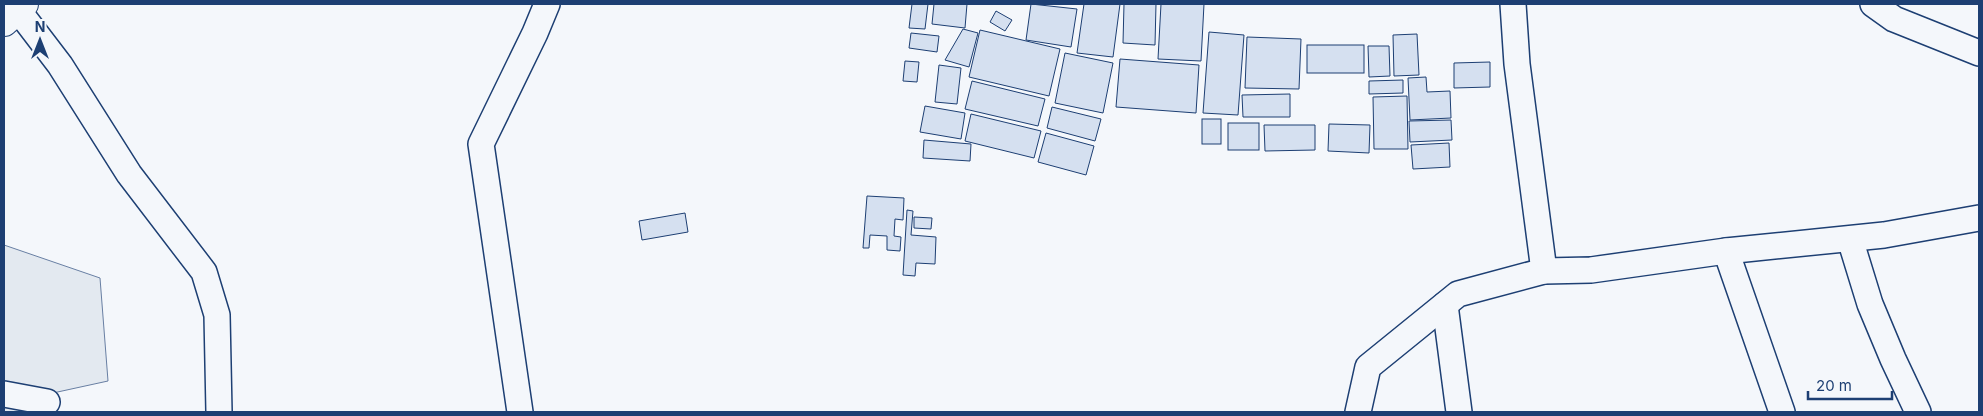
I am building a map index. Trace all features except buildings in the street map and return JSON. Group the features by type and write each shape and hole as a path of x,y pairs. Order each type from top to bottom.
{"street":[{"path":"520,412 481,144 535,33 547,4"},
{"path":"1512,4 1517,64 1544,270"},
{"path":"1873,4 1894,19 1979,53"},
{"path":"15,12 60,66 129,174 204,272 217,315 220,412"},
{"path":"1358,412 1368,367 1458,294 1544,270 1591,270 1726,251 1884,235 1979,218"},
{"path":"1850,239 1870,304 1918,412"},
{"path":"1726,251 1782,412"},
{"path":"1445,305 1459,412"},
{"path":"4,394 47,402"}],"shaded area":[{"path":"4,245 100,278 108,381 30,398 30,412 4,412"}]}
